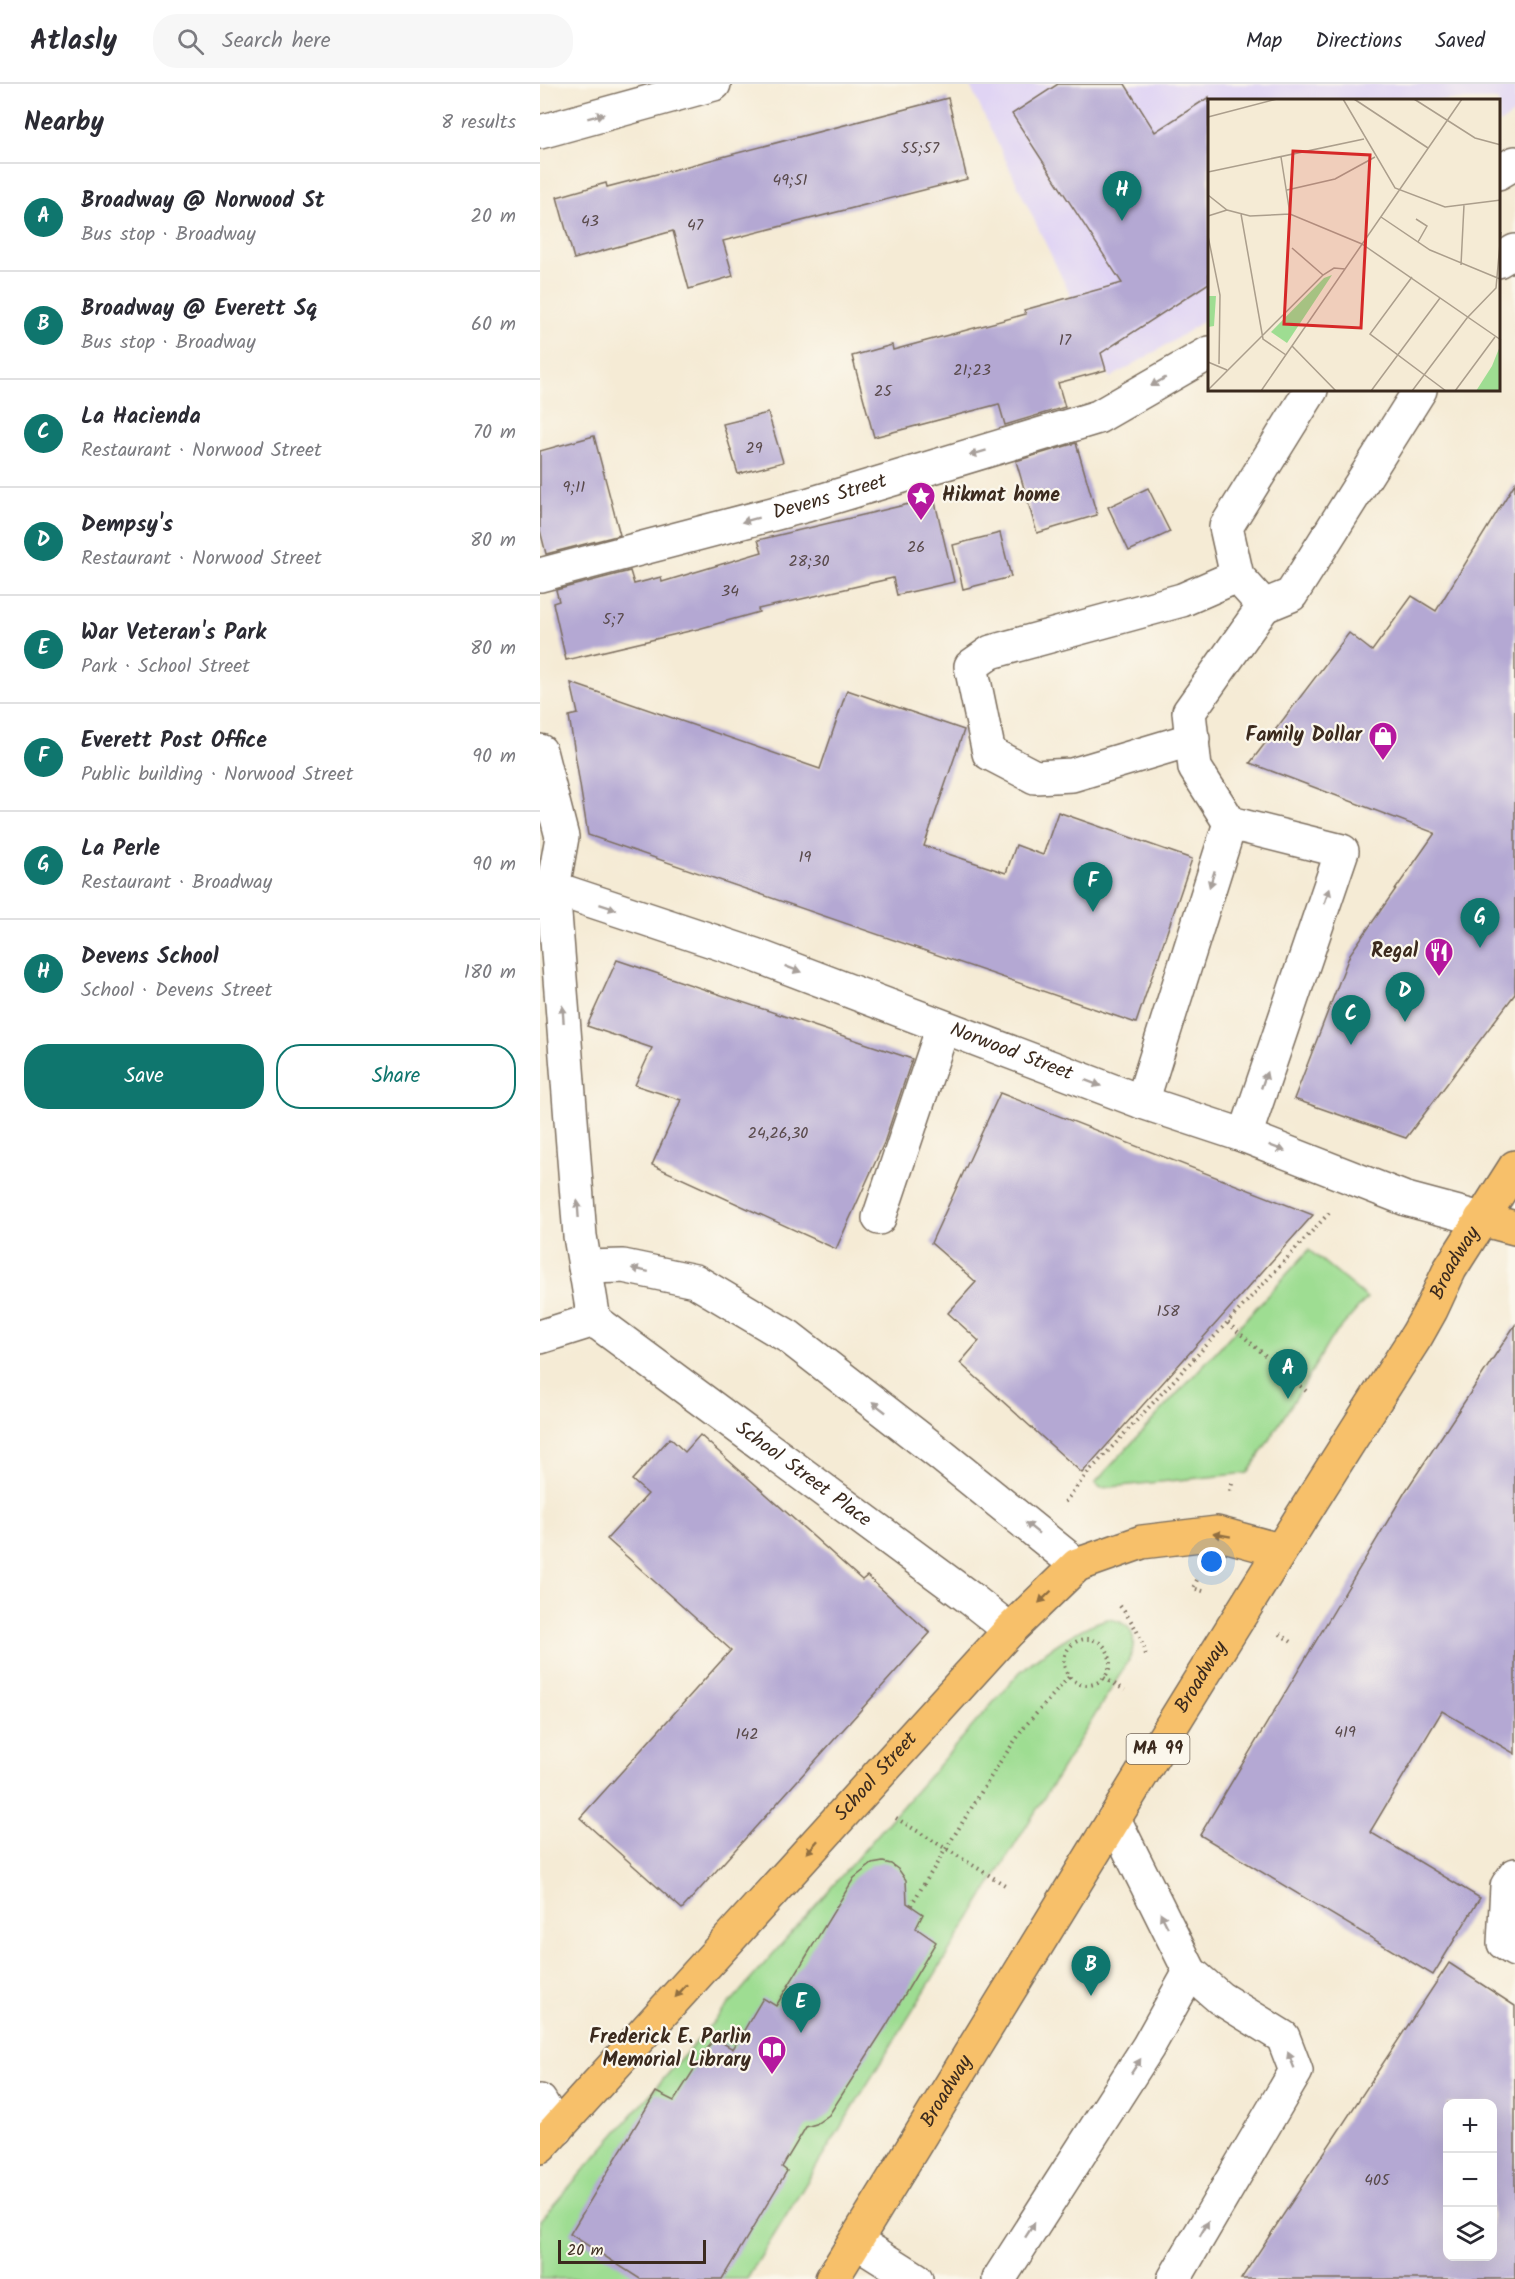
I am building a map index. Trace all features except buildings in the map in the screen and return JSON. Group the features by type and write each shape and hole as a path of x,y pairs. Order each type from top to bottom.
{"main road":[{"name":"Broadway","path":"832,2279 1246,1608 1279,1550 1417,1335 1450,1269 1515,1167"},
{"path":"1481,1219 1515,1228"},
{"name":"School Street","path":"548,2138 1010,1630 1077,1565 1142,1542 1217,1533 1279,1550"}],"street":[{"path":"540,132 714,84"},
{"path":"1500,172 1515,163"},
{"path":"1500,260 1515,251"},
{"name":"Devens Street","path":"540,575 807,505 1098,417 1208,354"},
{"path":"1264,606 1237,576 1226,527 1310,392"},
{"path":"1245,1136 1342,851 1230,823 1196,768 1190,712 1264,606 1291,595 1419,392"},
{"path":"1193,739 1072,775 1035,777 989,753 971,666 991,652 1182,600 1237,576"},
{"path":"540,751 562,837 546,888 580,1236 594,1320 540,1337"},
{"path":"1142,1102 1230,823"},
{"name":"Norwood Street","path":"546,888 755,955 1142,1102 1245,1136 1406,1199 1481,1219"},
{"path":"879,1218 943,1027"},
{"path":"585,1267 623,1266 695,1281 789,1337 941,1455 1077,1565"},
{"name":"School Street Place","path":"594,1320 1010,1630"},
{"path":"1114,1819 1190,1972 1220,1998 1283,2037 1296,2071 1174,2279"},
{"path":"1515,1875 1507,1886 1504,1943 1515,1950"},
{"path":"999,2279 1148,2047 1190,1972"},
{"path":"540,2101 548,2138"},
{"path":"855,2241 916,2279"}],"path":[{"path":"1061,1507 1086,1475 1329,1213"},
{"path":"1228,1323 1306,1391"},
{"path":"1120,1606 1142,1638 1146,1655"},
{"path":"1087,1640 1099,1643 1108,1653 1110,1666 1104,1678 1093,1684 1080,1684 1069,1677 1064,1665 1066,1652 1074,1643 1087,1640"},
{"path":"911,1905 1013,1743 1069,1677"},
{"path":"1104,1678 1125,1690"},
{"path":"893,1817 948,1848 1005,1885"}],"shaded area":[{"path":"969,84 1515,84 1515,113 1500,123 1500,99 1208,99 1208,318 1110,378"}],"green space":[{"path":"1309,1250 1367,1298 1330,1340 1248,1473 1101,1488 1095,1483"},
{"path":"1108,1619 1124,1624 1132,1633 1133,1645 1129,1660 747,2279 540,2279 540,2220 1020,1672 1074,1634"}],"place":[{"name":"Devens School","path":"1122,221"},
{"name":"Hikmat home","path":"921,522"},
{"name":"Family Dollar","path":"1383,762"},
{"name":"Everett Post Office","path":"1093,912"},
{"name":"La Perle","path":"1480,948"},
{"name":"Regal","path":"1439,978"},
{"name":"Dempsy's","path":"1405,1022"},
{"name":"La Hacienda","path":"1351,1045"},
{"name":"Broadway @ Norwood St","path":"1288,1399"},
{"name":"Broadway @ Everett Sq","path":"1091,1996"},
{"name":"War Veteran's Park","path":"801,2033"},
{"name":"Frederick E. Parlin Memorial Library","path":"772,2076"}]}
